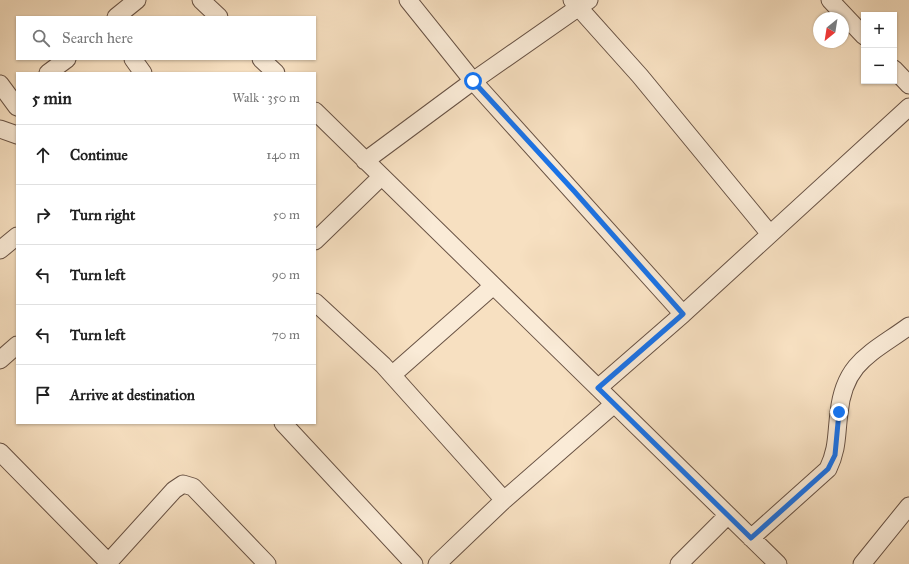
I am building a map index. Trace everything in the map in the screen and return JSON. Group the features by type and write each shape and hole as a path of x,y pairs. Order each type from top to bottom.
{"street":[{"path":"117,16 137,0"},
{"path":"201,0 217,16"},
{"path":"408,0 473,81 574,191 683,314"},
{"path":"830,0 861,33"},
{"path":"365,161 580,3 770,234"},
{"path":"49,72 65,60"},
{"path":"134,60 142,72"},
{"path":"262,60 275,72"},
{"path":"0,84 12,103"},
{"path":"598,388 683,314 909,107"},
{"path":"316,113 778,564"},
{"path":"0,129 16,135"},
{"path":"316,240 381,177"},
{"path":"0,250 16,237"},
{"path":"392,375 493,286"},
{"path":"316,303 392,375 504,500"},
{"path":"751,538 828,469 835,455 839,412 846,383 851,371 860,361 909,326"},
{"path":"0,360 16,346"},
{"path":"437,564 504,500 614,404"},
{"path":"284,424 414,564"},
{"path":"0,452 108,564 174,490 183,484 193,487 267,564"},
{"path":"862,564 909,506"},
{"path":"679,564 728,515"}],"route":[{"path":"473,81 574,191 683,314 598,388 751,538 828,469 835,455 839,412"}]}
